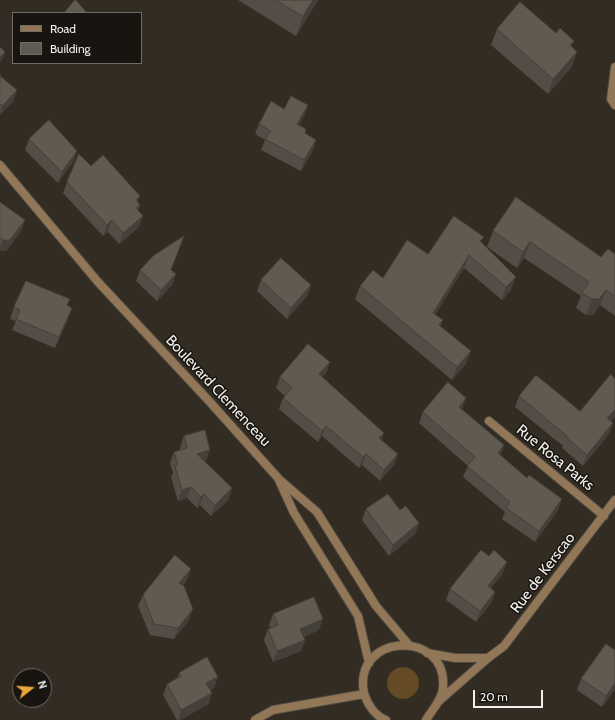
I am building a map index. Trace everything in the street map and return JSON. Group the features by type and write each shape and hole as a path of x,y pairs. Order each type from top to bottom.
{"street":[{"path":"615,67 612,99 615,105"},
{"name":"Boulevard Clemenceau","path":"0,165 98,282 209,401 278,478 294,513 358,616 369,663"},
{"name":"Rue Rosa Parks","path":"489,421 604,516"},
{"path":"278,478 317,512 376,606 410,645 427,653 455,658 488,658"},
{"name":"Rue de Kerscao","path":"420,720 428,717 439,701 504,646 517,631 615,500"},
{"path":"377,720 364,694 364,673 369,663 377,654 386,648 398,645 410,645"},
{"path":"427,653 436,662 441,675 443,688 439,701"},
{"path":"256,720 273,710 364,694"},
{"path":"373,710 386,720"}],"shaded area":[{"path":"403,667 412,670 416,674 419,683 416,692 412,696 403,699 394,696 390,692 387,683 390,674 394,670"}],"building":[{"path":"76,0 86,12 65,12"},
{"path":"276,0 313,0 303,16"},
{"path":"520,2 556,33 560,28 574,41 570,45 577,52 553,79 497,29"},
{"path":"0,47 5,52 0,57"},
{"path":"0,76 17,90 2,106 0,104"},
{"path":"291,96 308,105 297,124 306,129 305,133 316,140 304,160 265,139 271,131 259,124 271,101 284,109"},
{"path":"49,120 77,151 62,172 29,139"},
{"path":"79,154 91,166 103,155 140,196 136,200 140,205 136,208 143,216 123,233 112,220 107,225 67,182"},
{"path":"516,197 601,257 608,249 615,254 615,296 606,290 599,299 592,299 582,293 589,282 530,242 523,252 493,231"},
{"path":"0,202 25,220 10,240 3,240 0,237"},
{"path":"454,216 484,237 480,241 516,277 506,287 469,255 433,313 443,320 439,325 471,351 457,367 360,286 373,270 383,278 407,240 428,254"},
{"path":"184,236 171,270 176,274 161,290 140,270 153,256"},
{"path":"281,258 311,285 291,308 261,280"},
{"path":"26,281 70,299 67,305 72,308 59,337 16,319 20,310 14,307"},
{"path":"308,344 330,362 319,374 384,433 379,438 398,454 384,470 366,454 363,457 326,426 322,431 283,398 292,388 280,377"},
{"path":"611,374 615,379 615,410 607,418 613,423 587,455 566,437 567,436 519,396 536,375 580,411"},
{"path":"448,382 466,398 459,407 504,445 498,453 527,478 529,475 562,499 539,531 506,508 510,502 467,466 475,457 423,412"},
{"path":"205,430 210,450 197,454 232,488 215,505 204,494 201,497 191,487 182,490 175,466 178,465 174,452 187,448 184,436"},
{"path":"388,494 400,510 406,506 419,523 393,545 366,509"},
{"path":"481,550 489,556 494,550 507,562 488,586 495,592 480,611 450,589"},
{"path":"175,555 191,569 179,583 184,586 193,609 178,628 154,624 143,595"},
{"path":"314,597 323,619 300,629 305,640 277,651 268,629 278,625 273,614"},
{"path":"606,644 615,650 615,683 606,696 581,679"},
{"path":"207,657 218,677 206,683 212,693 181,710 167,684 181,676 179,673"}]}
